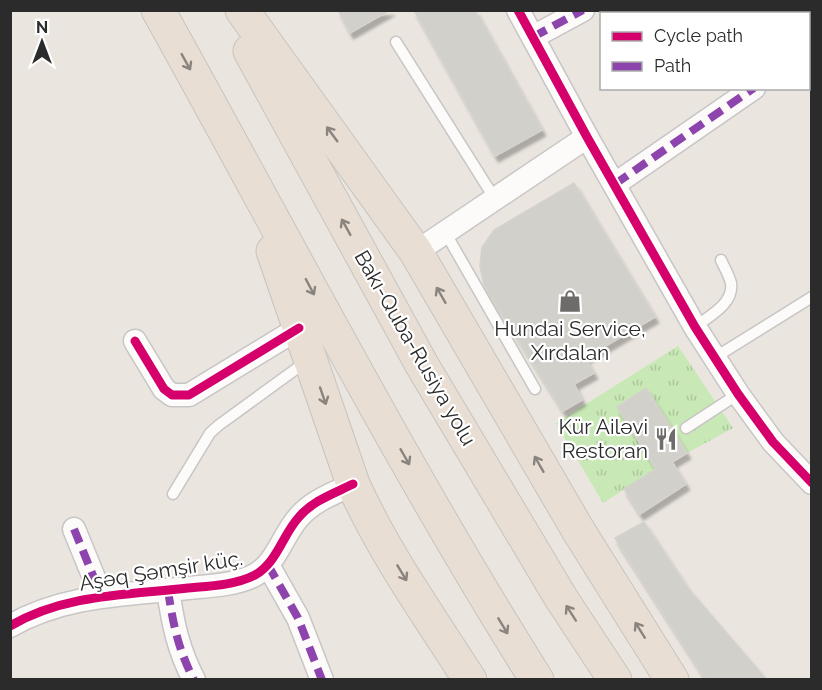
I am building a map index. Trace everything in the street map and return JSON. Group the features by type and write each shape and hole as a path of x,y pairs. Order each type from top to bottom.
{"highway":[{"path":"158,10 366,390 537,680"},
{"name":"Bakı-Quba-Rusiya yolu","path":"227,10 422,365 561,598 615,680"},
{"path":"242,10 416,252 578,530 672,680"},
{"path":"242,162 353,484 370,520 470,680"}],"street":[{"path":"518,10 587,137 714,358 773,442 812,483"},
{"path":"533,37 583,10"},
{"path":"615,184 751,90"},
{"path":"416,252 587,137"},
{"path":"135,341 164,389 172,395 189,395 299,328"},
{"name":"Aşəq Şəmşir küç.","path":"10,626 43,611 101,595 168,590 238,581 255,574 268,565 300,515 310,506 353,484"},
{"path":"74,529 101,595"},
{"path":"268,565 298,618 322,680"},
{"path":"168,590 175,636 182,657 194,680"}],"lane":[{"path":"396,42 495,199"},
{"path":"445,232 535,389"},
{"path":"695,327 724,306 731,293 731,282 721,260"},
{"path":"714,358 812,297"},
{"path":"173,494 210,433 310,359"},
{"path":"686,428 738,394"}],"green space":[{"path":"678,346 733,428 687,453 646,389 656,469 603,503 556,423"}],"building":[{"path":"338,10 390,10 350,33"},
{"path":"414,10 475,10 542,130 495,156"},
{"name":"Hundai Service, Xırdalan","path":"574,183 655,317 585,358 594,373 574,384 582,400 563,411 484,285 480,266 482,247 494,230"},
{"path":"646,388 687,453 672,462 686,484 640,514 624,489 656,469 617,407"},
{"path":"644,522 687,587 767,680 706,680 615,538"}],"marked path":[{"path":"533,37 583,10"},
{"path":"615,184 751,90"},
{"path":"74,529 101,595"},
{"path":"268,565 298,618 322,680"},
{"path":"168,590 177,636 194,680"}],"cycle path":[{"path":"518,10 695,327 738,394 773,442 812,483"},
{"path":"135,341 164,389 172,395 189,395 299,328"},
{"path":"10,626 31,615 74,602 223,584 248,578 263,570 269,563 293,524 304,511 353,484"}],"place":[{"name":"Hundai Service, Xırdalan","path":"570,301"},
{"name":"Kür Ailəvi Restoran","path":"666,439"}]}
